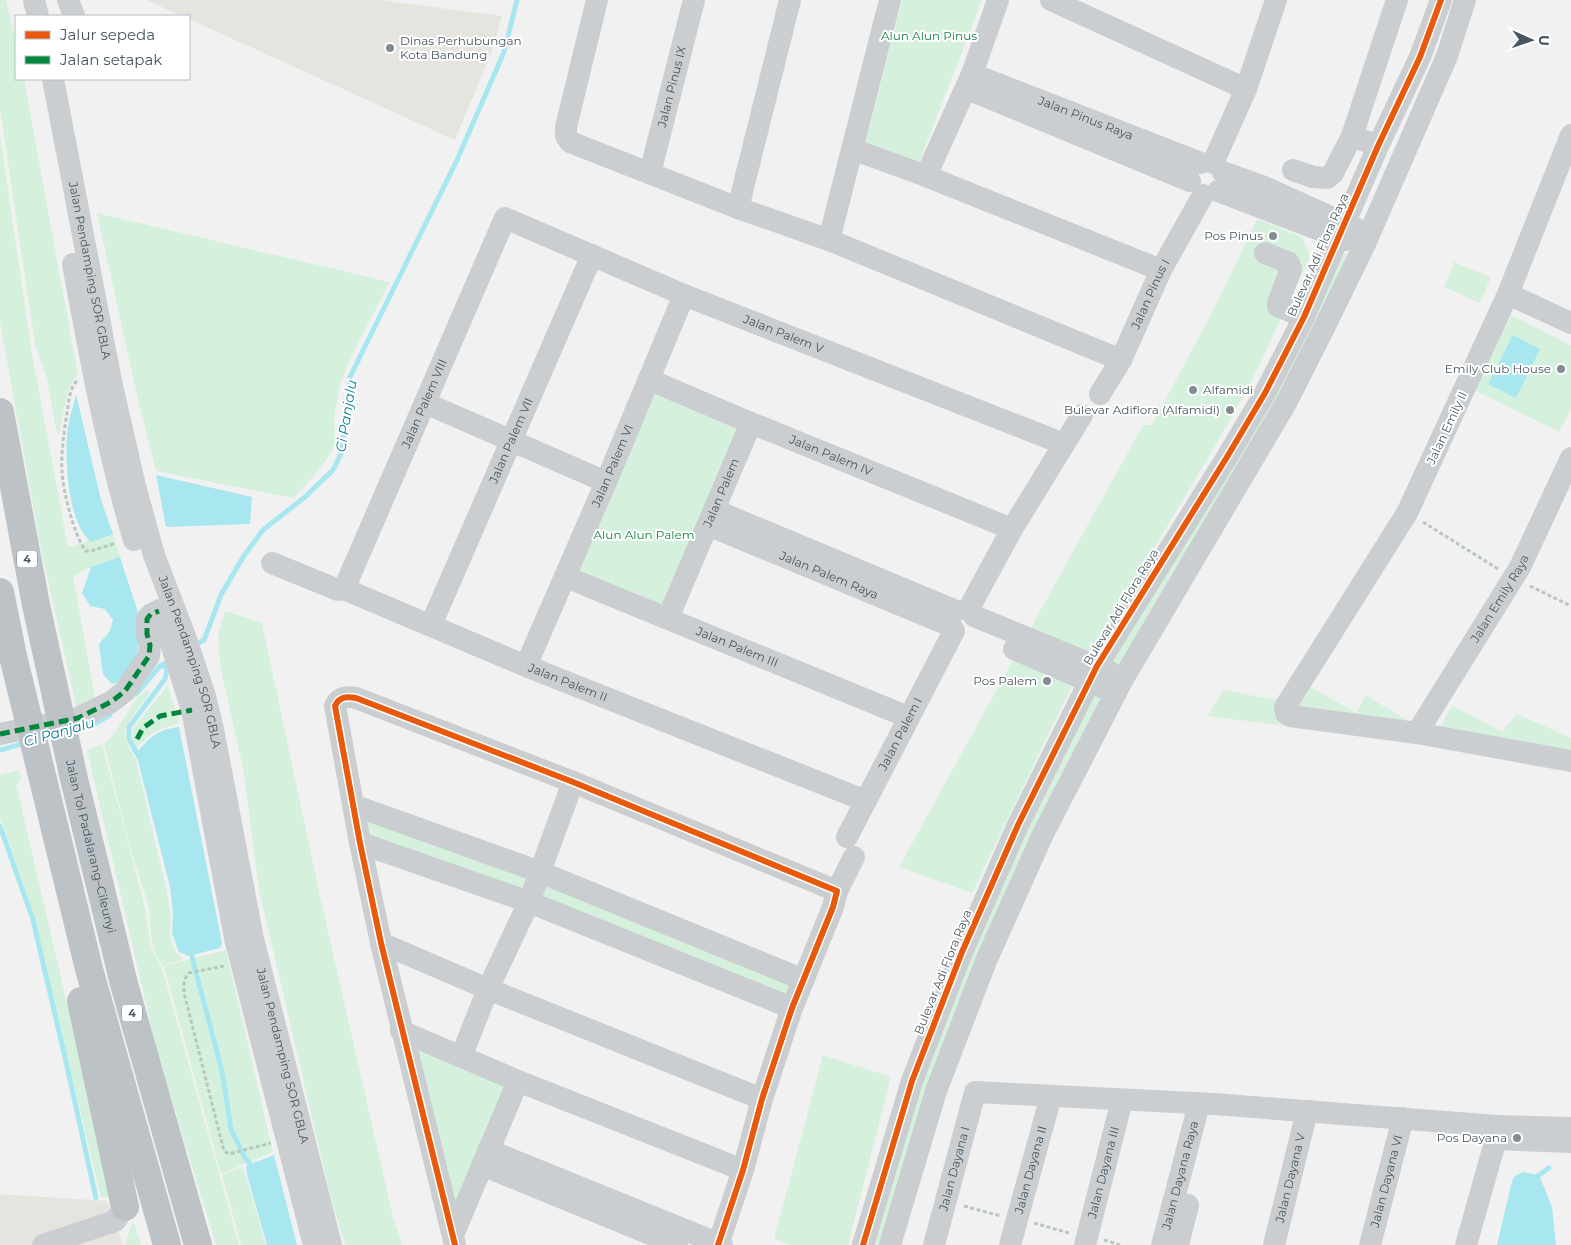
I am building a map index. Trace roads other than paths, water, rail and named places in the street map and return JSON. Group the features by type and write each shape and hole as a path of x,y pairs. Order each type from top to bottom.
{"highway":[{"name":"Jalan Tol Padalarang–Cileunyi","path":"0,412 36,605 74,779 124,984 198,1245"},
{"name":"4","path":"0,592 28,717 90,969 167,1245"},
{"path":"71,892 66,921 70,948 125,1207"}],"street":[{"path":"19,0 23,15"},
{"path":"34,0 38,15"},
{"path":"68,0 74,15"},
{"path":"597,0 566,127 566,136 570,142 738,208 829,240 1121,360"},
{"name":"Jalan Pinus IX","path":"650,173 694,0"},
{"path":"738,208 790,0"},
{"path":"829,240 890,0"},
{"path":"926,176 968,81 998,0"},
{"path":"1051,0 1246,89"},
{"name":"Jalan Pinus I","path":"1100,394 1121,360 1161,270 1208,178 1246,89 1276,0"},
{"path":"1293,170 1313,177 1327,178 1333,173 1352,136 1397,0"},
{"name":"Bulevar Adi Flora Raya","path":"863,1245 912,1081 962,952 1018,825 1094,674 1265,392 1304,317 1378,146 1420,57 1440,0"},
{"path":"890,1245 936,1091 986,961 1043,834 1120,686 1286,404 1366,240 1448,56 1465,0"},
{"name":"Jalan Pendamping SOR GBLA","path":"38,80 93,376 119,490 159,611 179,641"},
{"name":"Jalan Pendamping SOR GBLA","path":"53,80 112,386 135,486 189,673 198,699 213,729 252,939 314,1214 314,1245"},
{"name":"Jalan Pinus Raya","path":"968,81 1208,178 1262,186 1342,230 1366,240"},
{"name":"Jalan Emily II","path":"1417,733 1290,716 1286,713 1286,702 1407,513 1508,294 1571,135"},
{"path":"1352,136 1378,146"},
{"path":"852,149 926,176 1161,270"},
{"name":"Jalan Palem V","path":"505,218 684,295 1064,444"},
{"name":"Jalan Palem VIII","path":"344,589 505,218"},
{"path":"1265,253 1289,263 1291,266 1278,306 1304,317"},
{"name":"Jalan Palem VII","path":"431,625 592,255"},
{"path":"1508,294 1571,323"},
{"name":"Jalan Palem VI","path":"526,666 650,380 684,295"},
{"name":"Jalan Palem IV","path":"650,380 1012,529"},
{"path":"425,403 606,482"},
{"name":"Jalan Palem I","path":"719,1244 743,1170 762,1099 792,1008 833,907 866,801 908,717 1012,529 1082,415"},
{"name":"Jalan Palem","path":"668,618 751,423"},
{"name":"Jalan Emily Raya","path":"1417,733 1514,578 1571,458"},
{"name":"Jalan Palem Raya","path":"711,517 1120,686"},
{"name":"Jalan Palem II","path":"272,562 338,590 344,589 526,666 866,801"},
{"name":"Jalan Palem III","path":"566,577 908,717"},
{"path":"0,734 78,718 111,702 125,691 149,656 150,645 147,634 147,619 159,611"},
{"path":"454,1240 401,1031 381,943 360,844 335,706 337,701 341,698 349,697 573,782 837,891"},
{"path":"1417,733 1571,761"},
{"path":"461,1057 488,989 529,902 573,782"},
{"path":"353,805 540,872 804,980"},
{"path":"360,844 529,902 792,1008"},
{"path":"381,943 488,989 762,1099"},
{"path":"401,1031 518,1081 743,1170"},
{"path":"454,1240 485,1158 518,1081"},
{"name":"Jalan Dayana I","path":"934,1245 975,1092 1051,1096"},
{"path":"1051,1096 1206,1104 1403,1118 1496,1133 1525,1134 1571,1142"},
{"name":"Jalan Dayana II","path":"1010,1245 1051,1096"},
{"name":"Jalan Dayana III","path":"1085,1245 1122,1100"},
{"name":"Jalan Dayana Raya","path":"1162,1245 1206,1104"},
{"name":"Jalan Dayana Raya","path":"1178,1245 1206,1104"},
{"name":"Jalan Dayana V","path":"1274,1245 1307,1111"},
{"name":"Jalan Dayana VI","path":"1370,1245 1403,1118"},
{"path":"1525,1134 1571,1128"},
{"path":"1466,1245 1496,1133"},
{"path":"485,1158 719,1244"},
{"path":"485,1158 677,1245"},
{"path":"43,1245 94,1238 115,1221 125,1207"},
{"name":"Jalan Pendamping SOR GBLA","path":"314,1214 331,1245"}],"water":[{"path":"1513,335 1540,349 1516,398 1488,384"},
{"path":"76,394 101,500 113,534 91,542 83,533 77,521 68,477 67,435"},
{"path":"156,475 252,497 250,524 166,527"},
{"path":"120,557 137,609 140,636 136,662 119,682 112,684 103,674 99,644 110,631 113,620 105,609 90,606 82,593 91,567"},
{"path":"179,727 222,943 220,948 189,956 179,952 172,933 173,913 170,887 136,753 154,735"},
{"path":"274,1155 297,1245 267,1245 247,1175 246,1166"},
{"path":"1523,1172 1539,1175 1552,1207 1556,1245 1497,1245 1512,1181 1515,1176"}],"waterway":[{"name":"Ci Panjalu","path":"195,645 204,640 221,595 243,557 263,530 305,497 333,470 341,454 350,377 457,160 504,52 517,0"},
{"name":"Ci Panjalu","path":"136,694 160,666 171,660"},
{"path":"139,757 129,739 129,727 165,679 167,669 163,665"},
{"name":"Ci Panjalu","path":"84,726 96,723 110,715"},
{"name":"Ci Panjalu","path":"0,750 25,743"},
{"path":"0,826 33,920 96,1198"},
{"path":"191,951 222,1071 231,1129 244,1156 254,1169"},
{"path":"1535,1178 1549,1168"}],"place":[{"name":"Dinas Perhubungan Kota Bandung","path":"390,48"},
{"name":"Pos Pinus","path":"1273,236"},
{"name":"Emily Club House","path":"1561,369"},
{"name":"Alfamidi","path":"1193,390"},
{"name":"Bulevar Adiflora (Alfamidi)","path":"1230,410"},
{"name":"Pos Palem","path":"1047,681"},
{"name":"Pos Dayana","path":"1517,1138"}],"park label":[{"name":"Alun Alun Pinus","path":"929,36"},
{"name":"Alun Alun Palem","path":"644,535"}]}
